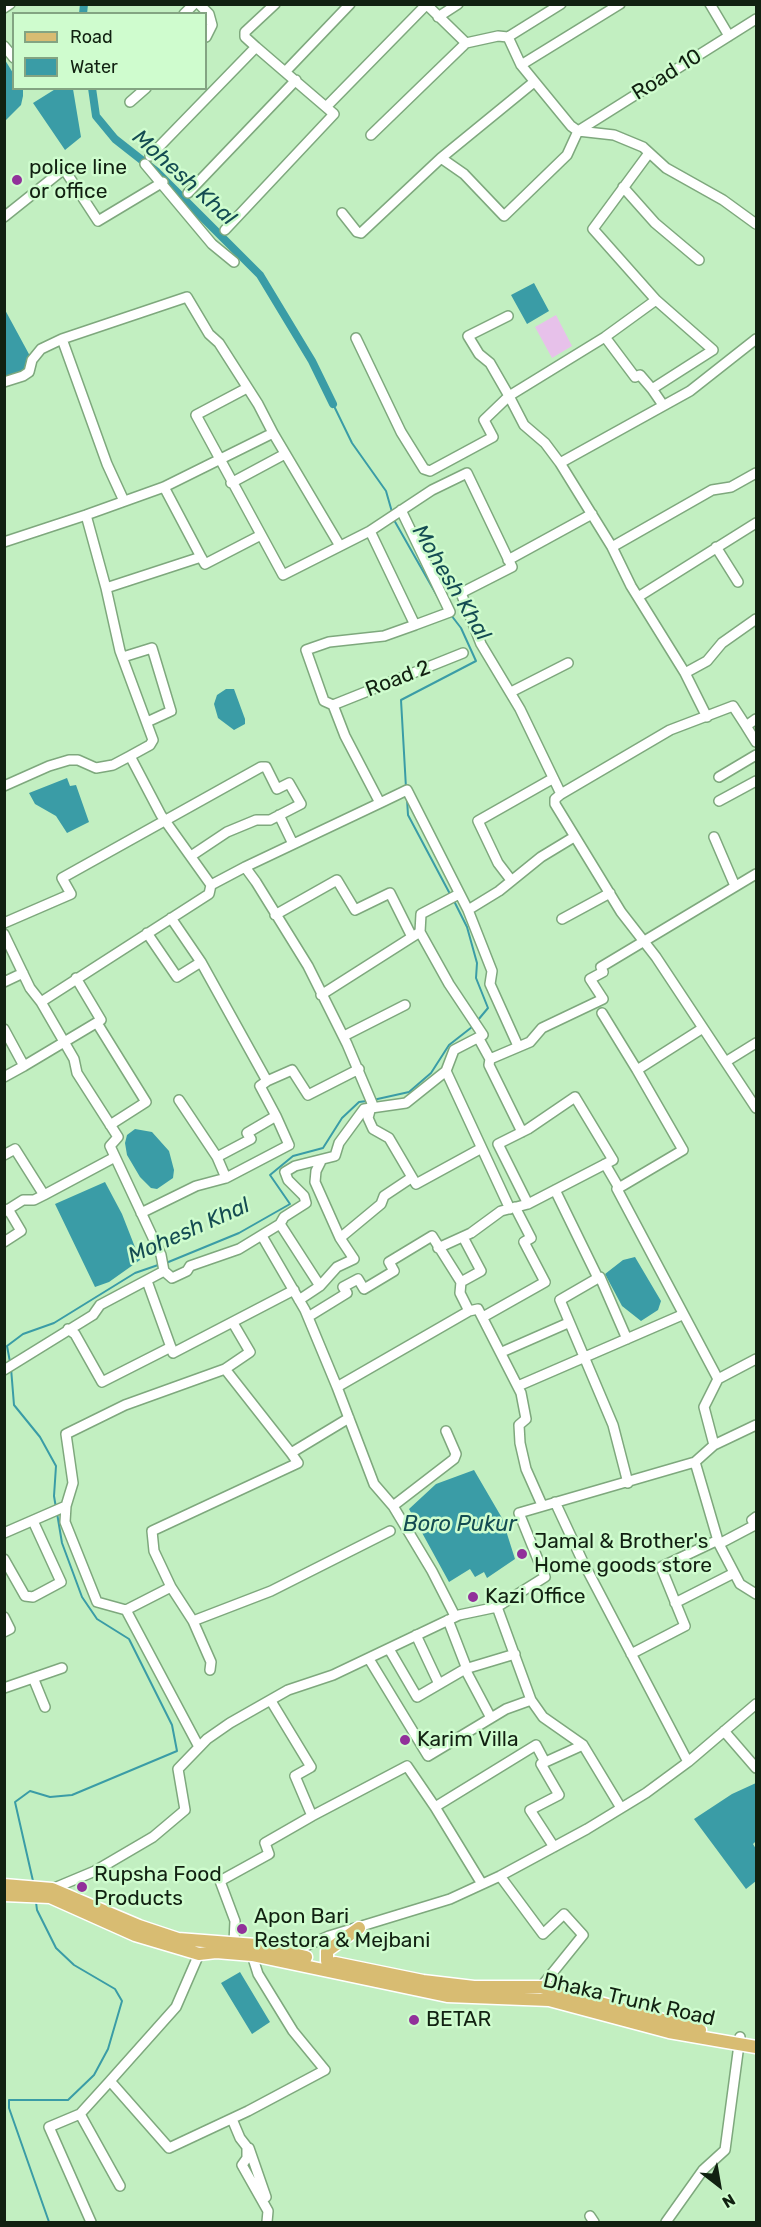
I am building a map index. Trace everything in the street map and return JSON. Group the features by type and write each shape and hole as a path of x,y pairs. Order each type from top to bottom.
{"main road":[{"name":"Dhaka Trunk Road","path":"4,1885 52,1889 139,1926 178,1939 234,1943 447,1996 549,2000 669,2032 740,2041 756,2040"},
{"name":"Dhaka Trunk Road","path":"4,1895 50,1897 135,1935 199,1954 216,1952 327,1961 423,1981 474,1987 541,1987 756,2047"},
{"path":"327,1961 327,1951 359,1928"}],"street":[{"path":"4,8 10,4"},
{"path":"225,230 334,114 245,37 245,32 275,4"},
{"path":"285,72 350,4"},
{"path":"327,106 426,4 466,43"},
{"path":"438,17 458,4"},
{"path":"371,135 466,43 498,36 508,37 561,4"},
{"path":"521,65 620,4"},
{"path":"710,4 729,36"},
{"path":"207,12 212,25 207,35"},
{"name":"Road 10","path":"578,131 756,19"},
{"path":"508,37 521,65 556,111 578,131 614,135 643,147 666,168 723,200 756,224"},
{"path":"234,262 212,244 147,160 256,47"},
{"path":"188,193 296,80"},
{"path":"342,213 361,233 441,158 534,82"},
{"path":"130,102 144,90"},
{"path":"441,158 464,174 504,216 567,155 578,131"},
{"path":"650,153 596,222 594,232 656,300 713,350 652,389"},
{"path":"4,217 64,169 98,221 163,182"},
{"path":"623,187 655,223 699,260"},
{"path":"4,382 23,376 28,372 32,360 41,349 62,339 187,297 247,388 340,546"},
{"path":"356,338 401,432 427,471 493,437 484,420 508,396 605,337 656,300"},
{"path":"508,316 468,336 479,354 490,363 524,425 545,443 592,514 638,597 685,673 706,717"},
{"path":"605,337 635,377 640,375 663,405"},
{"path":"62,339 100,445 124,501"},
{"path":"560,463 622,431 626,425 711,378 756,339"},
{"path":"247,388 196,415 283,575 370,531 432,490 467,473 512,567 461,592 481,644 511,692 561,794"},
{"path":"4,542 164,487 273,433"},
{"path":"231,483 285,454"},
{"path":"612,547 712,490 731,487 756,473"},
{"path":"164,487 205,564 261,535"},
{"path":"380,803 345,736 333,705 324,701 306,650 329,642 384,636 450,612 401,510"},
{"path":"508,560 592,514"},
{"path":"4,786 49,766 69,760 78,760 96,768 113,765 152,743 147,722 123,657 86,515"},
{"path":"638,597 756,523"},
{"path":"370,531 415,625"},
{"path":"716,547 738,582"},
{"path":"106,588 201,557"},
{"path":"685,673 706,661 722,643 756,619"},
{"path":"123,657 152,648 171,711 147,722"},
{"name":"Road 2","path":"333,705 464,653"},
{"path":"511,692 568,663"},
{"path":"756,742 733,706 655,738 555,799 555,804 574,837 610,893 727,1061 756,1108"},
{"path":"746,726 756,719"},
{"path":"720,777 756,755"},
{"path":"40,1002 209,894 211,885 164,819 130,756"},
{"path":"4,923 71,894 62,878 263,765 277,789 289,783 301,804 270,820 256,820 227,832 191,856"},
{"path":"511,880 498,863 478,821 552,779"},
{"path":"719,801 756,781"},
{"path":"211,885 407,790 468,910 492,971 490,984 518,1046"},
{"path":"279,815 293,844"},
{"path":"468,910 499,891 511,880 574,837"},
{"path":"714,837 735,886"},
{"path":"245,867 308,966 321,995 344,1035 372,1107 368,1118 373,1130 388,1138 411,1178 416,1184 480,1149"},
{"path":"490,1059 530,1042 542,1028 603,999 590,979 603,972 601,967 756,874"},
{"path":"4,934 23,973 74,1059 77,1073 118,1138 110,1145 160,1255 164,1271 172,1278 187,1271 190,1266 239,1249 280,1224 284,1217 306,1203 304,1196 285,1176 289,1168 335,1156 339,1143 364,1108 406,1103 446,1071 454,1050 483,1035 390,893 355,910 337,880 275,915"},
{"path":"562,919 610,893"},
{"path":"321,995 416,935 421,914 459,894"},
{"path":"171,918 201,962 267,1081"},
{"path":"147,933 177,977 201,962"},
{"path":"4,982 23,973"},
{"path":"4,1077 101,1020 76,978"},
{"path":"344,1035 405,1005"},
{"path":"603,1013 683,1150 619,1188"},
{"path":"97,1023 146,1102 110,1125"},
{"path":"637,1070 703,1028"},
{"path":"4,1029 24,1066"},
{"path":"479,1039 490,1059 489,1065 522,1132"},
{"path":"727,1061 756,1043"},
{"path":"141,1213 196,1186 226,1178 289,1145 260,1086 267,1081 292,1070 308,1095 358,1069"},
{"path":"446,1071 480,1149 531,1238 524,1242 545,1282 483,1317"},
{"path":"438,1248 463,1237 501,1211 528,1204 613,1160 575,1097 522,1132 498,1144 528,1204"},
{"path":"179,1100 217,1157 226,1178"},
{"path":"217,1157 251,1139 247,1132 276,1116"},
{"path":"4,1155 15,1149 44,1195"},
{"path":"279,1150 289,1168"},
{"path":"4,1242 21,1231 6,1210 23,1200 34,1200 115,1157"},
{"path":"299,1300 320,1286 337,1267 354,1259 340,1238 315,1182 316,1171 321,1161"},
{"path":"605,1164 682,1315 718,1379"},
{"path":"340,1238 381,1204 384,1196 411,1178"},
{"path":"555,1190 598,1278 600,1277 627,1339"},
{"path":"280,1224 320,1286"},
{"path":"262,1236 308,1317 374,1485 393,1506 432,1571 452,1618 466,1669 491,1718"},
{"path":"308,1317 347,1293 343,1287 358,1279 364,1289 394,1271 389,1262 432,1236 461,1282 460,1293 469,1311"},
{"path":"461,1282 481,1271 463,1237"},
{"path":"4,1370 26,1359 68,1329 93,1315 100,1305 164,1271"},
{"path":"598,1278 560,1300 613,1425 628,1483"},
{"path":"147,1281 173,1353 294,1290"},
{"path":"337,1387 469,1311 478,1310 518,1386 526,1419 519,1425 520,1443 526,1468 542,1505"},
{"path":"518,1386 682,1315"},
{"path":"171,1587 126,1610 97,1602 65,1522 66,1506 73,1483 66,1434 125,1405 225,1369 250,1352 233,1323"},
{"path":"502,1352 568,1323"},
{"path":"68,1329 75,1334 102,1382 171,1347"},
{"path":"714,1445 704,1407 718,1379 756,1359"},
{"path":"210,1670 211,1662 193,1621 171,1587 154,1551 152,1531 298,1463 225,1369"},
{"path":"291,1453 349,1418"},
{"path":"52,1889 95,1871 153,1837 185,1810 178,1769 199,1747 230,1722 288,1690 321,1680 369,1659 452,1618 497,1607 545,1577 519,1514 542,1505 628,1483 695,1462 714,1445 756,1425"},
{"path":"393,1506 454,1459 456,1454 446,1431"},
{"path":"695,1462 699,1484 718,1542 740,1584 756,1594"},
{"path":"555,1502 688,1762"},
{"path":"4,1533 66,1506"},
{"path":"632,1654 685,1626 661,1567 755,1526 752,1520 756,1517"},
{"path":"4,1559 25,1596 33,1597 61,1582 33,1521"},
{"path":"193,1621 271,1592 390,1531"},
{"path":"675,1603 734,1573"},
{"path":"497,1607 531,1700 543,1717 583,1745 621,1808"},
{"path":"126,1610 199,1747"},
{"path":"4,1617 10,1629 4,1632"},
{"path":"416,1635 439,1684"},
{"path":"390,1649 417,1697 466,1669 515,1654"},
{"path":"369,1659 428,1756 506,1709 531,1700"},
{"path":"4,1689 62,1668"},
{"path":"34,1680 45,1707"},
{"path":"271,1701 311,1767 295,1776 312,1816"},
{"path":"285,1957 359,1928 450,1899 554,1847 621,1808 688,1762 756,1704"},
{"path":"724,1731 756,1768"},
{"path":"435,1807 536,1745 545,1762"},
{"path":"554,1847 530,1810 559,1795 541,1764 583,1745"},
{"path":"234,1943 235,1921 220,1881 269,1854 265,1843 407,1766 482,1884"},
{"path":"500,1876 543,1934 564,1914 583,1935 541,1987"},
{"path":"91,2223 49,2127 80,2114 176,2007 199,1954"},
{"path":"110,2081 169,2148 235,2118 325,2070 293,2031 258,1974 252,1955"},
{"path":"666,2223 703,2170 725,2150 740,2041"},
{"path":"80,2114 120,2186"},
{"path":"235,2118 240,2138 247,2146 247,2158 242,2165 268,2211 267,2223"},
{"path":"235,2118 274,2223"}],"shaded area":[{"path":"556,315 572,346 552,358 535,327"}],"water":[{"path":"5,60 12,71 12,90 23,90 23,96 21,105 5,121"},
{"path":"54,90 73,90 81,137 65,150 33,103"},
{"path":"534,283 549,311 527,324 511,295"},
{"path":"4,308 30,356 25,371 6,376"},
{"path":"226,689 234,689 245,719 245,724 234,730 218,718 214,704 217,695"},
{"path":"67,778 70,786 76,785 89,822 67,833 56,816 35,804 29,793"},
{"path":"135,1129 152,1132 169,1151 174,1170 173,1178 157,1189 151,1188 140,1177 127,1155 125,1143 127,1135"},
{"path":"105,1182 122,1214 140,1260 109,1282 95,1287 55,1204"},
{"path":"635,1257 661,1301 658,1310 641,1321 622,1306 605,1274 623,1260"},
{"name":"Boro Pukur","path":"474,1470 502,1518 515,1559 487,1578 484,1572 475,1577 470,1569 449,1582 409,1509 436,1484"},
{"path":"756,1783 756,1841 753,1844 756,1849 756,1881 746,1889 694,1819 732,1794"},
{"path":"240,1972 270,2022 252,2034 221,1983"}],"waterway":[{"name":"Mohesh Khal","path":"83,12 84,4"},
{"name":"Mohesh Khal","path":"92,90 96,116 115,139 157,172 260,275 312,361 333,404"},
{"name":"Mohesh Khal","path":"333,404 352,443 386,491 392,512"},
{"name":"Mohesh Khal","path":"394,520 440,601"},
{"name":"Mohesh Khal","path":"406,788 401,700 476,661 461,628 451,615"},
{"name":"Mohesh Khal","path":"407,799 408,815 450,894"},
{"name":"Mohesh Khal","path":"453,899 467,927 477,963 476,978 488,1008 478,1020"},
{"name":"Mohesh Khal","path":"373,1100 409,1092 431,1073 449,1045 472,1027"},
{"name":"Mohesh Khal","path":"166,1263 239,1233 290,1204 270,1175 293,1156 323,1148 342,1118 359,1102 367,1101"},
{"name":"Mohesh Khal","path":"10,1362 7,1346 23,1334 54,1323 135,1273 161,1264"},
{"name":"Mohesh Khal","path":"11,1368 14,1405 40,1437 56,1466 54,1496 56,1508"},
{"name":"Mohesh Khal","path":"33,1881 15,1802 30,1791 50,1797 72,1795 177,1751 172,1725 129,1639 97,1619 82,1597 62,1543 57,1513"},
{"path":"36,1902 37,1910 56,1948 74,1965 115,1989 122,2001 108,2049 94,2075 68,2100 9,2100 9,2108 49,2222"}],"place":[{"name":"police line or office","path":"17,180"},
{"name":"Jamal & Brother's Home goods store","path":"522,1554"},
{"name":"Kazi Office","path":"473,1597"},
{"name":"Karim Villa","path":"405,1740"},
{"name":"Rupsha Food Products","path":"82,1887"},
{"name":"Apon Bari Restora & Mejbani","path":"242,1929"},
{"name":"BETAR","path":"414,2020"}]}
